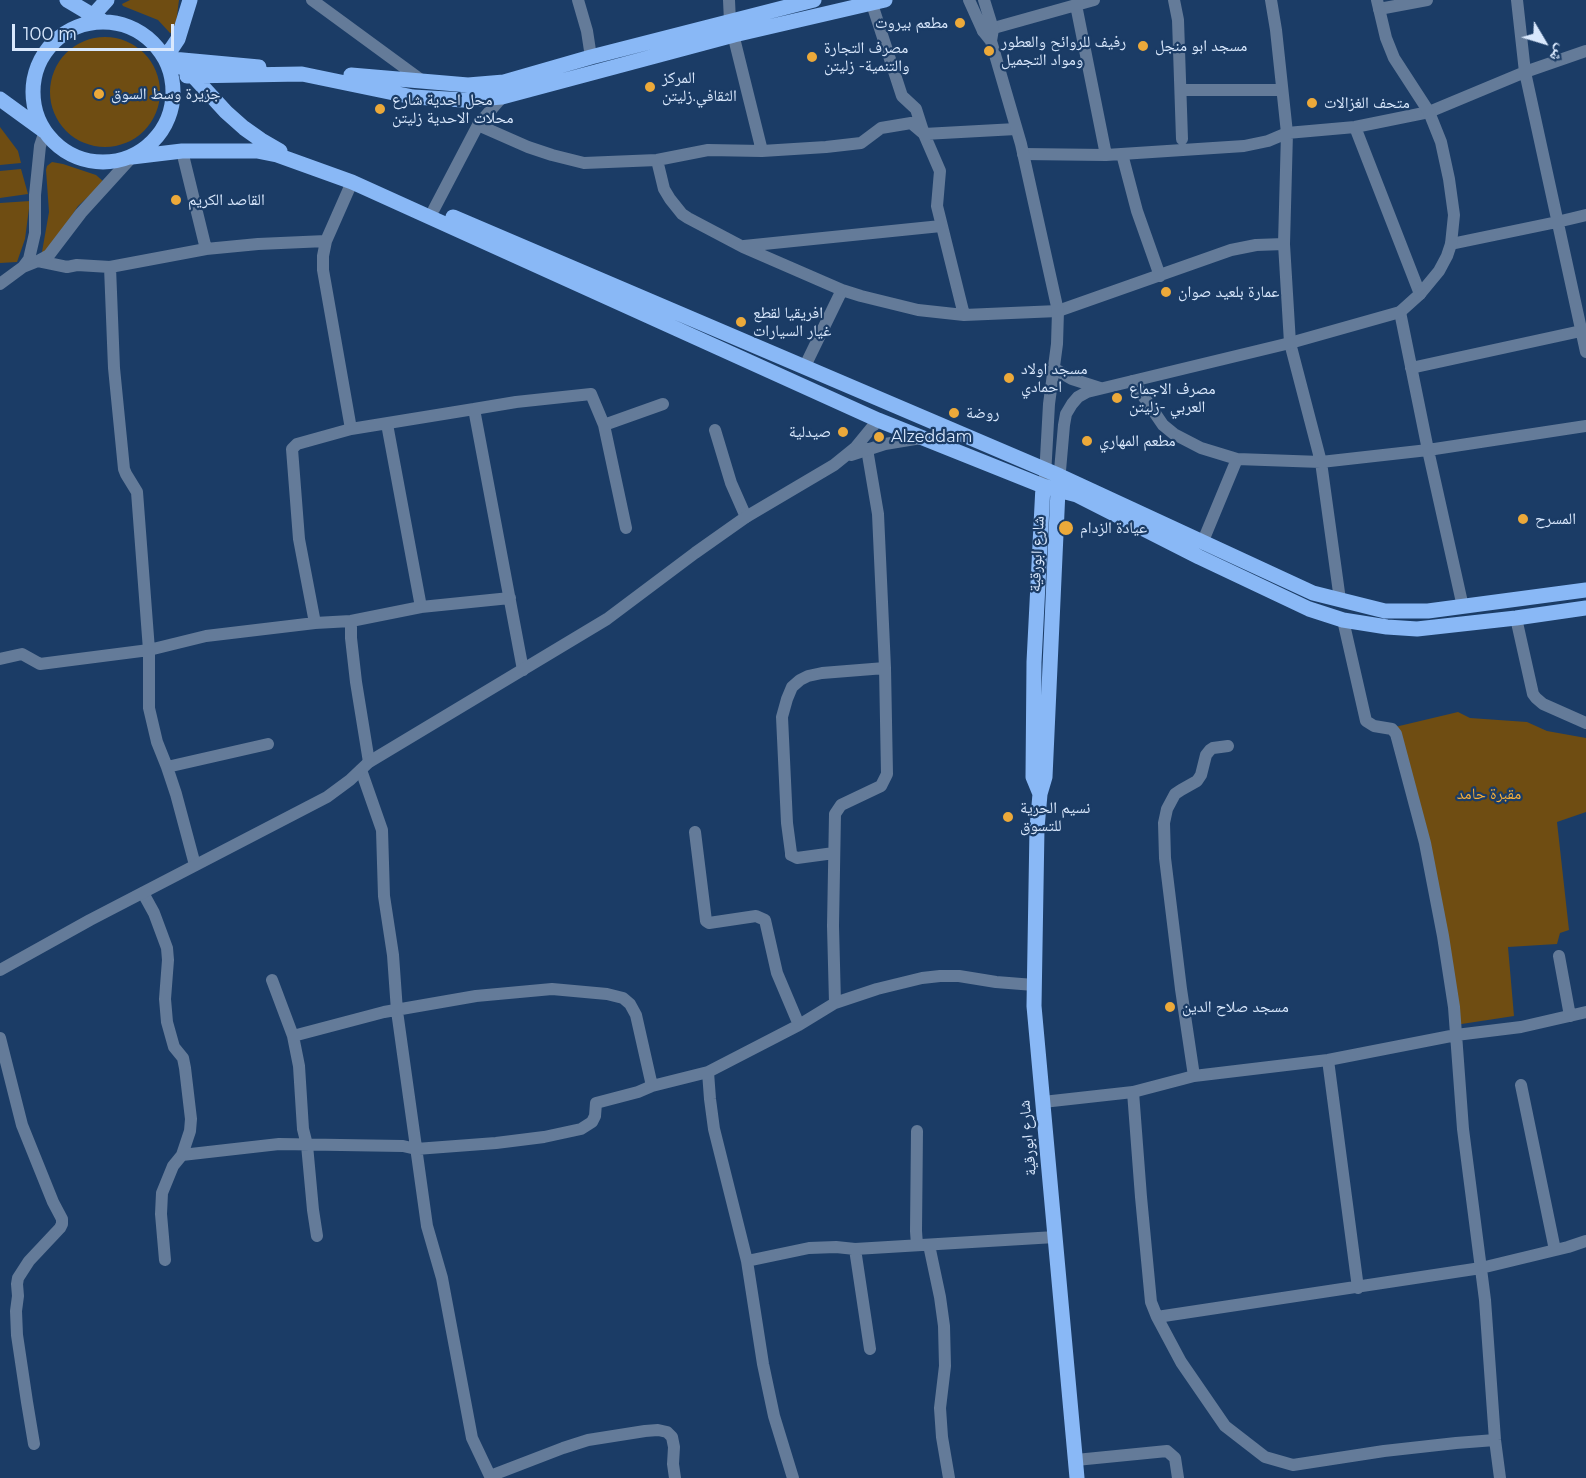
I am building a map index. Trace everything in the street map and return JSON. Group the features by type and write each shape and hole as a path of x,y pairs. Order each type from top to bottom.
{"main road":[{"path":"67,0 94,21"},
{"path":"94,21 107,0"},
{"path":"167,62 178,39 190,0"},
{"path":"193,76 302,74 413,97 464,100 502,97 732,29 814,0"},
{"path":"167,62 179,60 468,85 504,82 591,57 879,2"},
{"path":"45,131 36,113 33,93 36,72 44,53 58,38 76,27 94,21 117,22 144,34 155,44 167,62 174,94 170,114 162,131 148,146 132,157"},
{"path":"167,62 193,76 244,128 280,151 434,209 888,403 1052,481 1199,557 1309,609 1343,620 1417,629 1586,608"},
{"path":"0,99 45,131 58,146 74,156 93,162 113,162 132,157 182,151 257,152 277,155 352,182 878,420 921,438 1052,481 1203,541 1312,593 1385,610 1428,611 1586,590"},
{"path":"878,420 888,403"},
{"name":"شارع ابورقية","path":"1052,481 1034,673 1033,777 1040,794 1037,828 1034,1006 1077,1478"}],"street":[{"path":"312,0 424,82"},
{"path":"578,0 587,31 591,57"},
{"path":"729,0 732,29 762,151"},
{"path":"969,0 989,34"},
{"path":"984,0 989,34"},
{"path":"989,34 1094,0"},
{"path":"1174,0 1178,20 1182,140"},
{"path":"1271,0 1287,133 1284,244 1290,343 1321,462 1340,600"},
{"path":"1427,0 1378,4 1386,38 1394,58 1429,112 1441,142 1449,179 1454,215 1451,244 1447,256 1439,271 1420,294 1400,312 1463,607"},
{"path":"1516,0 1525,72 1586,352"},
{"path":"879,2 902,96 916,109 940,171 937,206 964,315"},
{"path":"1076,5 1106,155"},
{"name":"شارع ابورقية","path":"989,34 1023,154 1058,310 1049,404 1052,481"},
{"path":"1023,154 1106,155 1244,147 1287,133 1354,127 1429,112 1525,72 1586,51"},
{"path":"1181,90 1282,90"},
{"path":"434,209 478,125 502,97"},
{"path":"478,125 528,147 584,163 657,160 708,150 762,151 826,147 861,142 881,128 911,123 924,134 1016,129"},
{"path":"1354,127 1420,294"},
{"path":"23,267 28,259 35,232 35,195 40,146 45,131"},
{"path":"182,151 206,249"},
{"path":"1122,154 1137,211 1160,276"},
{"path":"0,284 23,267 49,255 81,213 132,157"},
{"path":"657,160 664,189 682,214 688,218 743,247 842,290 918,310 964,315 1058,310 1231,250 1256,245 1284,244"},
{"path":"351,429 323,270 323,256 326,241 352,182"},
{"path":"1451,244 1586,215"},
{"path":"743,247 941,226"},
{"path":"38,261 67,267 77,265 110,267 206,249 326,241"},
{"path":"110,267 114,368 120,438 124,468 137,492 149,650 149,708 157,742 176,794 195,866"},
{"path":"804,368 842,290"},
{"name":"شارع ابورقية","path":"1052,481 1066,414 1078,397 1087,392 1290,343 1400,312"},
{"path":"1411,368 1581,332"},
{"path":"1054,369 1102,389"},
{"path":"1133,381 1163,426 1201,448 1237,459 1321,462 1428,450 1586,426"},
{"path":"315,623 299,539 292,449 297,444 351,429 516,402 588,393 592,396 604,425 627,528"},
{"path":"604,425 663,404"},
{"path":"474,409 523,670"},
{"path":"844,458 863,440 878,420"},
{"path":"387,424 420,607"},
{"path":"715,430 731,483 746,517"},
{"path":"0,970 90,920 327,797 365,766 607,619 746,517 844,458 867,448 921,438"},
{"path":"835,1003 833,926 835,814 838,808 846,802 881,786 887,774 878,514 867,448"},
{"path":"1203,541 1237,459"},
{"path":"0,659 22,654 40,664 149,650 206,636 351,621 420,607 510,598"},
{"path":"1516,618 1533,694 1543,704 1586,723"},
{"path":"1343,620 1366,721 1374,726 1394,731 1420,821 1443,936 1456,1035 1462,1129 1481,1268 1500,1478"},
{"path":"351,621 365,766 382,830 384,896 427,1226 442,1278 472,1438 487,1477 588,1440 658,1430 667,1432 672,1437 675,1478"},
{"path":"834,853 797,858 790,853 782,717 792,687 808,676 885,668"},
{"path":"167,767 268,744"},
{"path":"1194,1076 1165,858 1164,823 1167,809 1175,794 1197,781 1210,750 1228,746"},
{"path":"695,832 705,921 709,923 756,916 765,920 777,973 799,1025"},
{"path":"143,893 154,913 167,948 165,999 167,1022 174,1047 183,1058 191,1119 190,1131 182,1155 173,1166 162,1193 161,1214 165,1260"},
{"path":"1559,956 1570,1016"},
{"path":"182,1155 279,1144 403,1146 416,1149 544,1137 581,1129 592,1122 596,1103 708,1072 799,1025 835,1003 897,984 940,976 1034,984"},
{"path":"272,980 293,1036 317,1236"},
{"path":"293,1036 384,1012 476,996 552,989 599,992 623,998 630,1004 636,1015 652,1086"},
{"path":"1043,1102 1133,1092 1194,1076 1328,1060 1456,1035 1521,1027 1586,1012"},
{"path":"0,1038 22,1125 53,1202 62,1218 60,1228 29,1261 18,1278 17,1284 18,1335 34,1444"},
{"path":"1328,1060 1358,1287"},
{"path":"708,1072 714,1129 747,1261 763,1364 774,1416 793,1478"},
{"path":"1521,1084 1555,1250"},
{"path":"1133,1092 1151,1302 1181,1362 1225,1426 1265,1457 1293,1464 1384,1451 1495,1440"},
{"path":"917,1131 915,1231 923,1245 940,1297 944,1326 945,1366 940,1408 949,1478"},
{"path":"747,1261 809,1248 855,1249 1055,1238"},
{"path":"1157,1317 1481,1268 1586,1241"},
{"path":"855,1249 870,1349"},
{"path":"1076,1460 1167,1451 1175,1458 1178,1478"}],"green space":[{"path":"130,0 179,0 175,32 170,33 158,20 123,6 122,4"},
{"path":"105,37 126,41 144,53 156,71 160,92 156,113 144,131 126,143 105,147 84,143 66,131 54,113 50,92 54,71 66,53 84,41"},
{"path":"0,127 18,151 21,163 0,165"},
{"path":"52,162 96,175 104,182 78,206 46,255 42,252 49,212 46,170"},
{"path":"21,169 28,194 0,198 0,171"},
{"path":"30,201 25,239 17,262 0,263 0,203"},
{"name":"مقبرة حامد","path":"1458,712 1470,718 1527,722 1547,731 1586,738 1586,812 1557,822 1569,930 1560,933 1557,944 1508,947 1514,1016 1455,1025 1428,849 1395,727"}],"place":[{"name":"مطعم بيروت","path":"960,23"},
{"name":"مسجد ابو منجل","path":"1143,46"},
{"name":"رفيف للروائح والعطور ومواد التجميل","path":"989,51"},
{"name":"مصرف التجارة والتنمية- زليتن","path":"812,57"},
{"name":"المركز الثقافي.زليتن","path":"650,87"},
{"name":"جزيرة وسط السوق","path":"99,94"},
{"name":"متحف الغزالات","path":"1312,103"},
{"name":"محل احدية شارع محلات الاحدية زليتن","path":"380,109"},
{"name":"القاصد الكريم","path":"176,200"},
{"name":"عمارة بلعيد صوان","path":"1166,292"},
{"name":"افريقيا لقطع غيار السيارات","path":"741,322"},
{"name":"مسجد اولاد احمادي","path":"1009,378"},
{"name":"مصرف الاجماع العربي -زليتن","path":"1117,398"},
{"name":"روضة","path":"954,413"},
{"name":"صيدلية","path":"843,432"},
{"name":"Alzeddam","path":"879,437"},
{"name":"مطعم المهاري","path":"1087,441"},
{"name":"المسرح","path":"1523,519"},
{"name":"عيادة الزدام","path":"1066,528"},
{"name":"نسيم الحرية للتسوق","path":"1008,817"},
{"name":"مسجد صلاح الدين","path":"1170,1007"}]}
